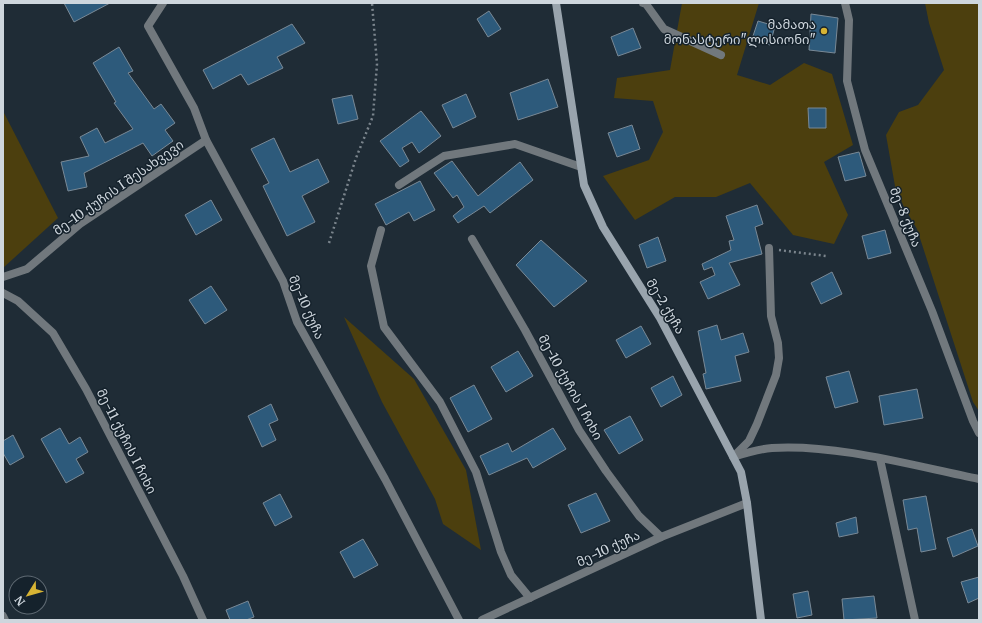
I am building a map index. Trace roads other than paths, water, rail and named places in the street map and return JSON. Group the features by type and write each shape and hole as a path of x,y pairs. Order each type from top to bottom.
{"main road":[{"name":"მე-2 ქუჩა","path":"556,3 584,185 603,227 660,318 741,472 747,503 761,620"}],"street":[{"name":"მე-10 ქუჩა","path":"162,3 148,26 194,108 206,140 283,281 298,322 388,486 459,620"},
{"path":"643,3 646,4 664,29 721,55"},
{"name":"მე-8 ქუჩა","path":"845,3 849,20 847,81 865,150 932,311 973,421 979,433"},
{"name":"მე-10 ქუჩის I შესახვევი","path":"3,278 27,269 80,224 206,140"},
{"path":"399,185 444,156 516,144 581,167"},
{"path":"381,230 371,266 384,327 440,402 476,472 501,552 511,574 530,598"},
{"name":"მე-10 ქუჩის I ჩიხი","path":"472,239 525,330 579,430 606,471 639,516 661,537"},
{"path":"733,457 749,441 757,424 776,375 779,358 778,343 771,316 769,248"},
{"name":"მე-11 ქუჩის I ჩიხი","path":"3,293 18,301 53,333 86,389 203,620"},
{"path":"733,457 770,448 834,450 979,479"},
{"path":"880,459 915,620"},
{"name":"მე-10 ქუჩა","path":"482,620 661,537 747,503"},
{"path":"3,616 5,620"}],"place":[{"name":"მამათა მონასტერი\"ლისიონი\"","path":"824,31"}]}
